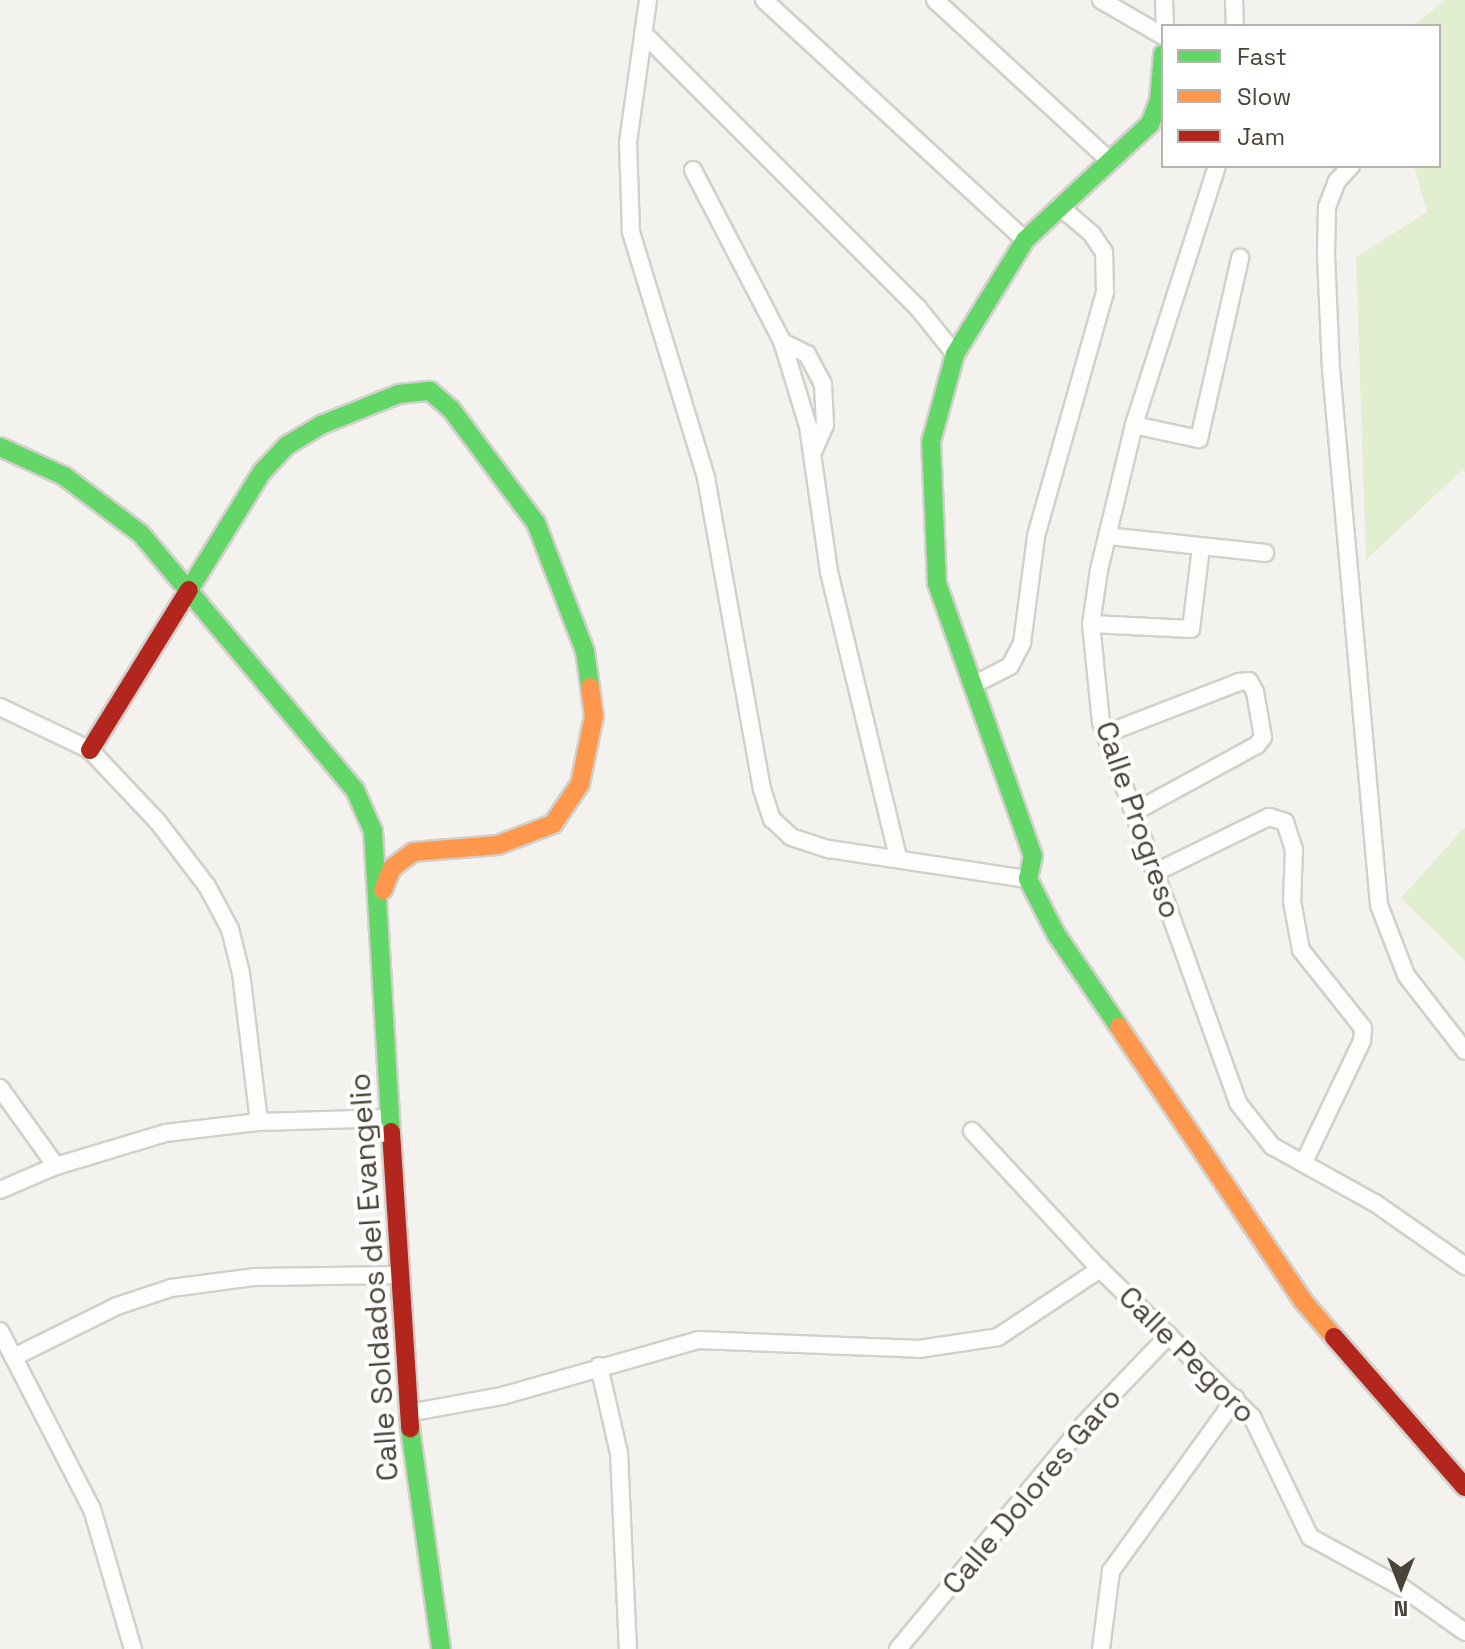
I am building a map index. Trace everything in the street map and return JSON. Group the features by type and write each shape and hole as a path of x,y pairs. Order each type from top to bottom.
{"street":[{"path":"648,0 628,142 631,232 706,478 762,789 772,819 791,837 829,849 1028,879"},
{"path":"764,0 1025,240"},
{"path":"935,0 1110,161"},
{"path":"1101,0 1161,35"},
{"path":"1164,0 1165,24"},
{"path":"1234,0 1235,24"},
{"path":"643,33 918,308 955,354"},
{"path":"1161,78 1159,101 1150,124 1025,240 955,354 931,442 931,537 937,583 1033,856 1028,879 1064,947 1303,1301 1465,1487"},
{"name":"Calle Progreso","path":"1216,168 1134,425 1107,536 1091,624 1105,734 1238,1103 1272,1146 1375,1203 1465,1266"},
{"path":"1349,168 1337,181 1327,207 1326,255 1331,369 1379,905 1406,975 1465,1051"},
{"path":"693,170 782,342 814,450 829,572 898,858"},
{"path":"973,685 1010,666 1022,643 1036,536 1105,292 1104,252 1092,234 1059,206"},
{"path":"1134,425 1199,439 1240,258"},
{"path":"782,342 807,354 823,384 825,425 814,450"},
{"path":"90,750 262,472 286,446 321,425 399,394 430,391 441,397 519,495 564,591 585,651 594,716 580,784 553,824 528,837 400,858 385,880 381,899"},
{"name":"Calle Soldados del Evangelio","path":"0,447 64,476 141,534 355,790 373,831 381,899 408,1413 441,1649"},
{"path":"1107,536 1265,553"},
{"path":"1091,624 1191,629 1201,547"},
{"path":"1105,734 1239,682 1249,681 1255,692 1263,737 1257,745 1134,812"},
{"path":"0,707 90,750 180,848 227,922 241,973 259,1122"},
{"path":"1156,872 1269,817 1285,822 1294,850 1292,901 1301,950 1363,1028 1362,1041 1303,1164"},
{"path":"0,1088 56,1166"},
{"path":"0,1190 56,1166 165,1133 259,1122 391,1118"},
{"name":"Calle Pegoro","path":"972,1131 1100,1269 1236,1398 1268,1440 1292,1509 1310,1537 1403,1588 1465,1632"},
{"path":"408,1413 502,1396 698,1340 919,1349 998,1337 1100,1269"},
{"path":"16,1356 117,1306 171,1288 255,1277 400,1275"},
{"path":"0,1331 16,1356 92,1509 133,1649"},
{"name":"Calle Dolores Garo","path":"898,1649 1084,1424 1169,1335"},
{"path":"599,1366 619,1453 628,1649"},
{"path":"1101,1649 1111,1571 1123,1549 1236,1398"}],"green space":[{"path":"1445,0 1465,0 1465,473 1462,470 1366,560 1356,257 1427,212 1415,168 1441,168 1441,24 1415,24"},
{"path":"1465,827 1465,961 1401,898"}],"traffic: fast":[{"path":"1119,1027 1056,934 1028,879 1033,856 937,583 931,442 955,354 1025,240 1150,124 1159,101 1161,78"},
{"path":"189,590 262,472 286,446 321,425 399,394 430,391 451,409 536,523 585,651 590,687"},
{"path":"0,447 64,476 141,534 355,790 373,831 391,1132"},
{"path":"410,1428 441,1649"}],"traffic: slow":[{"path":"383,890 392,868 413,852 498,845 553,824 580,784 594,716 590,687"},
{"path":"1119,1027 1303,1301 1334,1337"}],"traffic: jam":[{"path":"90,750 189,590"},
{"path":"391,1132 410,1428"},
{"path":"1334,1337 1465,1487"}]}
